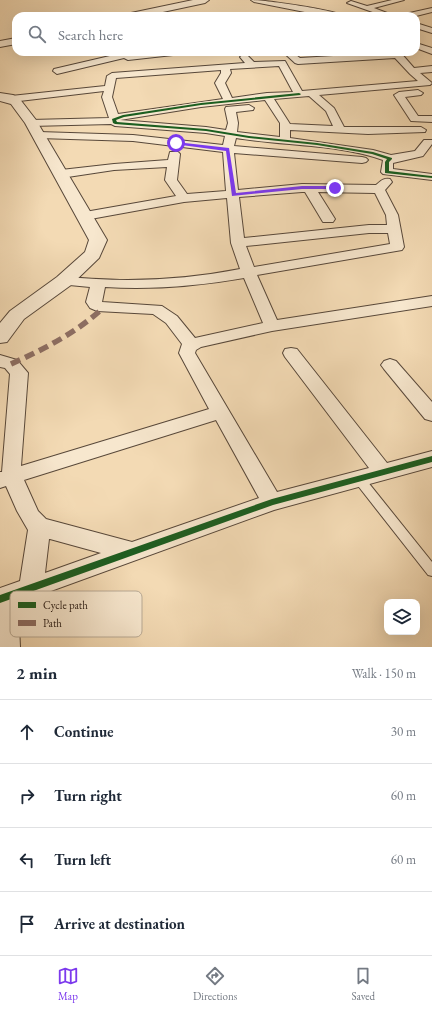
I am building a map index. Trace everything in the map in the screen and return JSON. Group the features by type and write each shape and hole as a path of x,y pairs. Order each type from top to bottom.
{"street":[{"path":"150,12 205,0"},
{"path":"254,0 322,12"},
{"path":"366,8 401,0"},
{"path":"351,3 378,12"},
{"path":"420,13 432,10"},
{"path":"420,26 432,31"},
{"path":"0,44 12,42"},
{"path":"420,46 432,51"},
{"path":"57,71 121,56"},
{"path":"117,57 128,56"},
{"path":"113,72 178,65 234,56"},
{"path":"241,56 252,65"},
{"path":"292,56 298,61"},
{"path":"113,72 225,67 369,56"},
{"path":"35,129 114,120 123,116 268,96 374,86 427,83 412,71 399,56"},
{"path":"117,57 107,98 115,124 206,130 317,144 373,153 388,160"},
{"path":"282,63 299,94"},
{"path":"225,67 226,73 220,83 229,101"},
{"path":"412,71 432,69"},
{"path":"374,86 399,94 432,92"},
{"path":"6,98 109,88"},
{"path":"311,93 330,110 340,130"},
{"path":"35,129 314,158 388,160 419,154 430,142 420,130 415,119 399,94"},
{"path":"268,96 284,119 286,127 285,141"},
{"path":"0,337 18,315 64,282 93,254 98,240 35,129 15,101 6,98"},
{"path":"272,326 238,243 228,149 233,121 230,109 275,106"},
{"path":"415,119 432,119"},
{"path":"286,127 378,132 420,130"},
{"path":"176,143 171,180 184,198"},
{"path":"388,160 387,172 432,178"},
{"path":"61,174 114,167 173,163"},
{"path":"85,216 184,198 309,188 379,189 394,173"},
{"path":"309,188 328,219"},
{"path":"64,282 128,284 173,282 249,272 397,247 392,215 379,189"},
{"path":"238,243 369,229 394,229"},
{"path":"98,283 94,302 95,305 103,308 156,309 169,316 191,344"},
{"path":"272,502 187,353 191,344 272,326 432,302"},
{"path":"291,353 383,472"},
{"path":"0,361 11,364 19,373 11,468 6,479"},
{"path":"390,365 432,414"},
{"path":"6,479 220,412"},
{"path":"23,591 272,502 432,459"},
{"path":"6,479 33,521 40,526 133,552"},
{"path":"31,588 40,526"},
{"path":"3,598 7,647"}],"lane":[{"path":"359,479 432,571"}],"marked path":[{"path":"11,364 48,347 72,333 83,326 103,308"}],"cycle path":[{"path":"299,94 201,104 123,116 114,119 115,123 206,130 249,137 317,144 373,153 390,159 387,162 387,172 431,177"},
{"path":"22,591 272,502 432,459"},
{"path":"0,599 10,595"}],"route":[{"path":"176,143 228,149 234,195 302,188 335,188"}]}
